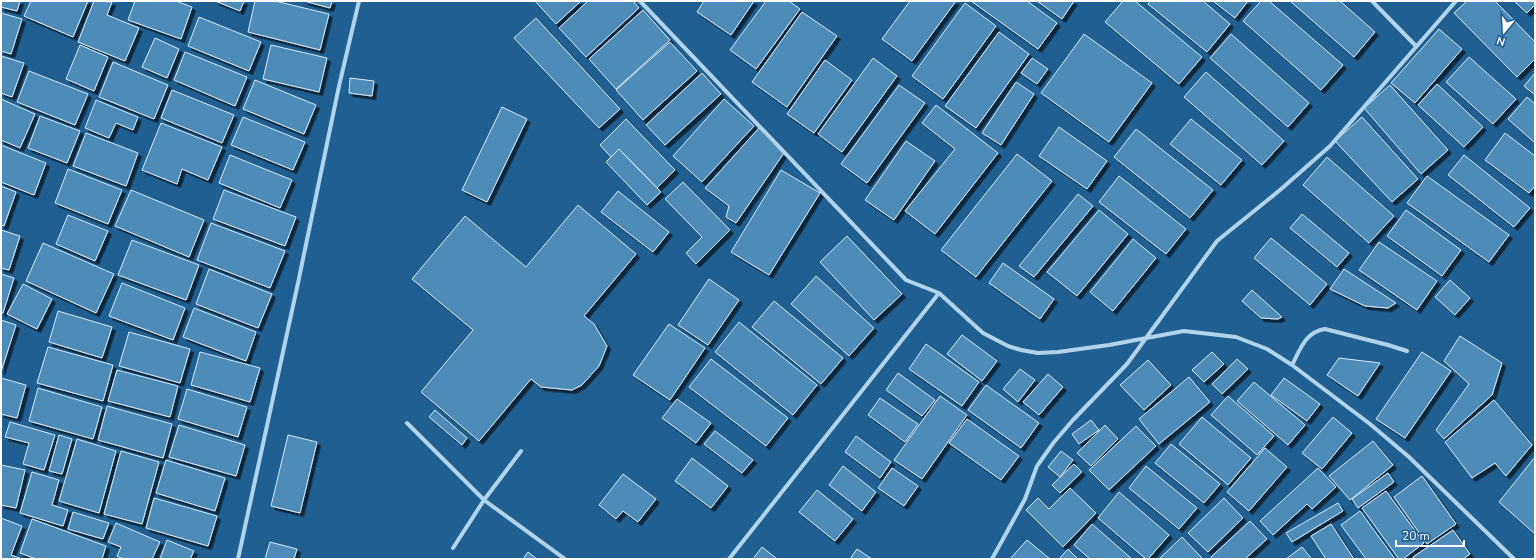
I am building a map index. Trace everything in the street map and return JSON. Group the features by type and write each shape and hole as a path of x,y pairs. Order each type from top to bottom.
{"street":[{"path":"238,559 339,86 359,1"},
{"path":"640,1 906,280 939,293 983,333 1008,346 1038,353 1058,352 1184,331 1236,337 1266,349 1292,365 1370,424 1409,457 1514,559"},
{"path":"1372,1 1416,46"},
{"path":"992,559 1025,499 1037,466 1054,442 1073,420 1122,369 1217,241 1280,190 1330,146 1456,1"},
{"path":"728,559 939,293"},
{"path":"1292,365 1308,336 1318,330 1325,329 1407,351"},
{"path":"407,423 484,500 565,559"},
{"path":"453,548 484,500 521,451"}],"building":[{"path":"1,1 20,1 17,11 1,7"},
{"path":"31,1 88,1 73,37 24,16"},
{"path":"94,1 112,2 107,15 139,28 125,61 78,42"},
{"path":"135,1 176,1 192,7 181,39 128,20"},
{"path":"215,1 244,1 240,11"},
{"path":"255,1 275,1 329,14 320,50 248,32"},
{"path":"304,1 332,1 330,8"},
{"path":"535,1 581,1 556,24"},
{"path":"588,1 633,1 639,8 586,57 559,28"},
{"path":"704,1 754,1 731,35 697,12"},
{"path":"766,1 789,1 800,9 756,69 730,50"},
{"path":"910,1 956,1 912,61 882,39"},
{"path":"971,1 1027,1 1057,23 1038,49"},
{"path":"1037,1 1074,1 1062,19"},
{"path":"1123,1 1135,1 1202,57 1179,84 1105,22"},
{"path":"1150,1 1203,1 1230,24 1207,52 1148,4"},
{"path":"1213,1 1248,1 1235,18"},
{"path":"1261,1 1269,1 1343,65 1321,90 1243,21"},
{"path":"1290,1 1340,1 1375,32 1354,57"},
{"path":"1467,1 1495,1 1535,42 1535,59 1517,77 1454,13"},
{"path":"1514,1 1535,1 1535,5 1527,13"},
{"path":"965,3 996,26 943,99 912,76"},
{"path":"643,10 670,40 616,89 589,59"},
{"path":"802,12 837,36 787,107 752,82"},
{"path":"1,13 22,19 11,54 1,51"},
{"path":"199,17 261,42 249,71 188,46"},
{"path":"536,18 620,109 599,128 514,38"},
{"path":"1439,29 1462,49 1415,103 1391,83"},
{"path":"999,32 1029,54 976,128 945,106"},
{"path":"1084,34 1152,83 1109,142 1041,93"},
{"path":"1231,34 1309,103 1288,127 1210,58"},
{"path":"155,38 179,49 167,78 142,67"},
{"path":"670,42 697,71 643,120 616,90"},
{"path":"80,45 108,57 94,91 66,79"},
{"path":"271,45 327,58 319,92 263,79"},
{"path":"185,52 247,77 235,106 174,80"},
{"path":"1,56 24,63 12,97 1,93"},
{"path":"1469,57 1516,99 1493,124 1446,82"},
{"path":"873,58 897,76 842,152 818,134"},
{"path":"1032,58 1048,69 1037,84 1021,73"},
{"path":"825,60 852,80 814,133 787,114"},
{"path":"113,62 168,85 154,119 99,97"},
{"path":"29,71 88,94 75,125 17,102"},
{"path":"1206,72 1284,141 1262,165 1184,97"},
{"path":"702,73 721,94 665,145 646,125"},
{"path":"1535,73 1535,95 1524,86"},
{"path":"350,78 374,81 372,96 349,93"},
{"path":"255,80 316,105 304,134 243,109"},
{"path":"1016,82 1034,94 1001,145 982,133"},
{"path":"1437,84 1483,127 1464,147 1418,105"},
{"path":"899,85 925,103 867,183 841,164"},
{"path":"1390,85 1448,150 1421,174 1364,108"},
{"path":"172,90 234,115 222,143 161,118"},
{"path":"1527,97 1535,104 1535,143 1508,119"},
{"path":"1,99 35,114 20,148 1,140"},
{"path":"724,99 754,126 702,182 673,156"},
{"path":"96,100 138,117 133,130 116,123 109,138 85,128"},
{"path":"936,105 998,153 935,234 905,211 955,149 922,123"},
{"path":"502,107 527,119 487,202 462,190"},
{"path":"40,116 80,131 67,163 28,148"},
{"path":"243,117 305,142 293,170 231,145"},
{"path":"1362,117 1418,179 1392,202 1335,141"},
{"path":"626,119 675,170 657,188 619,149 611,157 600,145"},
{"path":"1191,119 1242,160 1221,185 1170,144"},
{"path":"161,123 222,147 208,180 182,169 177,184 142,170"},
{"path":"1059,127 1107,161 1087,189 1039,156"},
{"path":"759,128 784,153 736,223 726,217 729,206 705,188"},
{"path":"1136,129 1213,190 1190,218 1114,157"},
{"path":"86,133 138,153 126,186 73,166"},
{"path":"1505,133 1535,156 1535,186 1529,193 1485,160"},
{"path":"906,141 935,161 894,220 865,200"},
{"path":"1,145 46,163 34,195 1,182"},
{"path":"619,149 661,192 647,205 606,162"},
{"path":"1017,154 1052,181 976,277 941,250"},
{"path":"230,155 292,180 280,208 219,183"},
{"path":"1464,155 1530,208 1514,227 1448,175"},
{"path":"1327,157 1394,216 1369,243 1303,185"},
{"path":"68,169 122,190 108,224 55,203"},
{"path":"781,170 820,193 769,275 731,252"},
{"path":"1119,176 1186,229 1166,254 1099,202"},
{"path":"1427,176 1509,235 1489,262 1407,203"},
{"path":"683,182 730,230 696,264 686,253 702,237 665,199"},
{"path":"1,186 16,192 4,226 1,225"},
{"path":"131,190 204,220 189,257 115,226"},
{"path":"224,190 296,217 285,246 213,219"},
{"path":"618,191 669,232 653,252 601,212"},
{"path":"1078,194 1093,206 1034,277 1019,266"},
{"path":"578,205 636,254 584,316 594,324 607,346 599,366 582,385 572,390 541,387 531,379 479,441 421,392 473,330 412,279 465,216 526,267"},
{"path":"1099,210 1128,234 1077,296 1047,272"},
{"path":"1406,210 1461,250 1442,276 1387,236"},
{"path":"1302,214 1349,253 1337,267 1290,228"},
{"path":"68,215 108,231 95,261 56,244"},
{"path":"211,223 285,251 270,288 197,260"},
{"path":"1,230 20,236 9,270 1,268"},
{"path":"847,236 902,294 874,320 820,262"},
{"path":"1271,238 1327,284 1310,305 1254,258"},
{"path":"1133,239 1156,258 1113,311 1090,292"},
{"path":"132,240 199,265 186,300 118,275"},
{"path":"1379,242 1437,281 1417,310 1359,270"},
{"path":"43,243 114,274 96,313 26,281"},
{"path":"1003,263 1054,299 1040,319 989,283"},
{"path":"209,269 272,294 258,328 196,304"},
{"path":"1344,269 1396,303 1388,308 1365,306 1330,289"},
{"path":"1,274 14,278 3,313 1,313"},
{"path":"816,276 874,328 849,356 791,304"},
{"path":"709,279 739,300 708,345 678,325"},
{"path":"1450,280 1470,298 1455,315 1435,297"},
{"path":"122,283 185,308 173,340 109,316"},
{"path":"23,284 52,299 37,329 7,314"},
{"path":"1252,290 1282,317 1278,319 1261,318 1242,301"},
{"path":"774,301 843,358 821,384 752,327"},
{"path":"194,308 256,332 246,361 183,337"},
{"path":"58,311 112,327 102,358 49,342"},
{"path":"1,320 16,325 1,372"},
{"path":"739,322 817,385 793,415 715,352"},
{"path":"669,324 705,348 670,400 633,375"},
{"path":"129,332 190,349 180,383 119,366"},
{"path":"962,335 997,361 982,381 947,354"},
{"path":"1460,336 1502,363 1492,395 1444,439 1436,430 1469,384 1444,361"},
{"path":"926,344 979,382 962,406 909,369"},
{"path":"48,347 113,365 103,401 37,383"},
{"path":"200,352 260,368 250,402 191,385"},
{"path":"1212,352 1224,364 1204,382 1192,370"},
{"path":"1422,352 1451,371 1405,438 1376,419"},
{"path":"1339,358 1380,363 1358,396 1327,375"},
{"path":"711,359 788,418 766,446 689,387"},
{"path":"1237,359 1248,369 1222,394 1212,384"},
{"path":"1148,360 1171,385 1144,410 1120,385"},
{"path":"1020,369 1035,380 1018,402 1003,389"},
{"path":"117,370 178,386 170,417 108,401"},
{"path":"898,373 935,400 922,416 886,390"},
{"path":"1048,374 1063,387 1039,415 1023,402"},
{"path":"1189,377 1210,402 1159,444 1139,419"},
{"path":"1,378 26,385 17,418 1,414"},
{"path":"1284,378 1320,404 1307,421 1271,395"},
{"path":"1254,382 1305,425 1288,445 1237,401"},
{"path":"986,385 1039,423 1021,448 968,410"},
{"path":"38,388 102,407 93,439 29,421"},
{"path":"187,389 247,407 238,437 178,419"},
{"path":"940,396 967,415 922,479 894,460"},
{"path":"1228,396 1274,436 1257,455 1211,415"},
{"path":"880,398 918,424 905,442 868,415"},
{"path":"677,399 711,423 696,443 662,418"},
{"path":"1494,400 1532,445 1506,476 1495,463 1472,478 1445,442"},
{"path":"107,406 172,424 163,458 98,440"},
{"path":"435,410 467,438 462,445 429,417"},
{"path":"1202,417 1251,458 1228,485 1179,444"},
{"path":"1333,417 1352,433 1322,469 1302,453"},
{"path":"967,419 1019,456 1001,480 949,443"},
{"path":"1091,420 1099,430 1079,444 1072,434"},
{"path":"10,422 55,435 44,470 23,464 29,443 5,437"},
{"path":"179,425 245,445 236,476 169,457"},
{"path":"1105,425 1118,439 1091,466 1077,453"},
{"path":"1136,426 1156,446 1109,490 1089,470"},
{"path":"715,431 753,460 742,473 704,444"},
{"path":"59,435 72,439 62,474 49,471"},
{"path":"288,435 317,442 300,513 271,506"},
{"path":"856,436 891,462 880,478 845,452"},
{"path":"77,439 116,451 99,513 59,501"},
{"path":"1373,441 1393,465 1350,500 1329,476"},
{"path":"1171,444 1220,484 1204,503 1155,463"},
{"path":"1265,448 1287,467 1249,511 1227,492"},
{"path":"121,451 159,462 142,524 104,514"},
{"path":"1061,451 1073,460 1060,477 1048,467"},
{"path":"1535,457 1535,534 1499,502"},
{"path":"692,458 728,486 711,508 675,481"},
{"path":"166,460 225,478 215,511 156,493"},
{"path":"1074,464 1082,472 1060,493 1052,485"},
{"path":"1,465 25,470 16,508 1,505"},
{"path":"843,466 876,492 862,511 829,485"},
{"path":"1146,466 1197,508 1179,529 1129,488"},
{"path":"892,468 918,486 904,506 878,488"},
{"path":"1318,468 1336,487 1312,509 1307,504 1273,535 1260,521"},
{"path":"32,472 59,480 52,505 68,510 63,526 20,513"},
{"path":"1388,473 1394,482 1358,508 1352,499"},
{"path":"623,474 656,499 638,522 623,511 616,519 599,505"},
{"path":"1422,476 1456,524 1427,544 1394,497"},
{"path":"1070,488 1096,513 1063,547 1026,510 1038,498 1049,509"},
{"path":"817,490 853,519 835,541 799,512"},
{"path":"1386,491 1424,543 1403,559 1399,559 1362,508"},
{"path":"1119,492 1169,535 1148,559 1146,559 1098,518"},
{"path":"154,498 217,516 208,546 146,528"},
{"path":"1224,498 1243,518 1208,552 1188,533"},
{"path":"1338,503 1343,511 1292,542 1286,533"},
{"path":"1360,511 1395,559 1366,559 1341,525"},
{"path":"73,512 109,523 103,539 68,529"},
{"path":"1,518 22,526 11,555 22,559 1,559"},
{"path":"32,519 106,546 102,559 36,559 20,553"},
{"path":"1250,521 1267,539 1245,559 1213,559 1211,557"},
{"path":"116,523 160,542 152,559 123,559 117,556 121,547 108,542"},
{"path":"1092,524 1132,559 1090,559 1074,545"},
{"path":"1331,524 1354,559 1326,559 1311,536"},
{"path":"1453,530 1470,554 1463,559 1414,559 1413,557"},
{"path":"1182,537 1203,559 1159,559"},
{"path":"167,540 194,551 190,559 160,559"},
{"path":"1027,540 1050,559 1010,559"},
{"path":"270,542 297,549 294,559 265,559"},
{"path":"762,547 777,559 753,559"},
{"path":"1302,547 1312,559 1286,559"},
{"path":"857,549 872,559 850,559"},
{"path":"1068,549 1078,559 1059,559"},
{"path":"528,552 537,559 523,559"}]}
